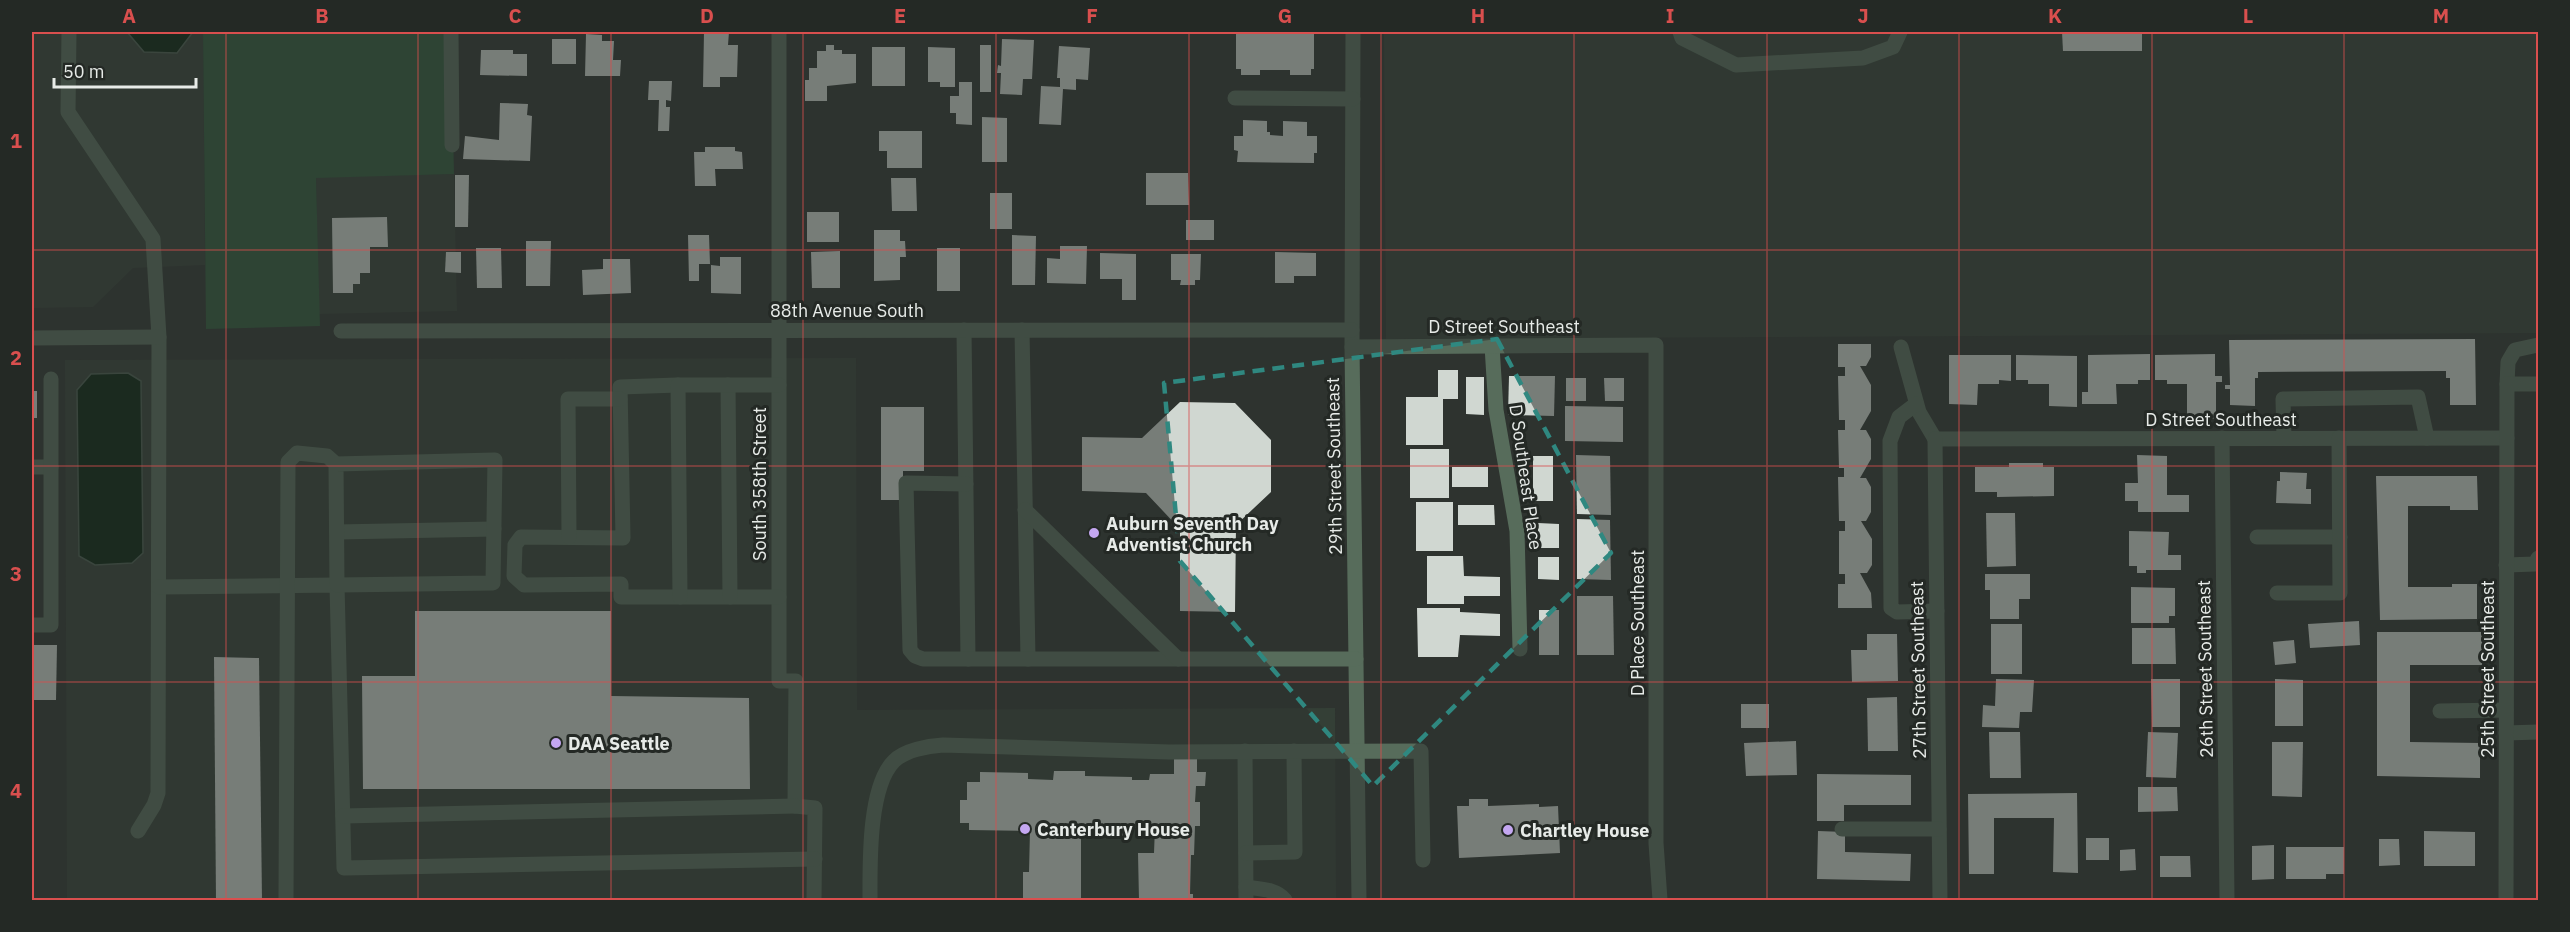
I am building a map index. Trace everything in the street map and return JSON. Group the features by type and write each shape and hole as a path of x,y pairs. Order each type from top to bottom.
{"street":[{"path":"69,32 68,112 153,239 159,337 158,793 154,805 138,831"},
{"path":"451,32 452,145"},
{"name":"South 358th Street","path":"779,32 779,681 796,681 795,806"},
{"name":"29th Street Southeast","path":"1353,32 1352,347 1359,900"},
{"path":"1680,32 1682,38 1736,64 1863,58 1893,47 1900,32"},
{"path":"1235,98 1353,99"},
{"path":"964,330 968,659"},
{"path":"1022,330 1028,659"},
{"name":"88th Avenue South","path":"341,331 1352,330"},
{"path":"32,338 159,337"},
{"name":"D Street Southeast","path":"1352,347 1656,345"},
{"name":"D Place Southeast","path":"1656,345 1656,843 1660,900"},
{"name":"25th Street Southeast","path":"2506,900 2508,362 2515,350 2538,345"},
{"name":"D Southeast Place","path":"1492,346 1496,410 1517,531 1520,649"},
{"path":"1901,347 1918,412 1935,439"},
{"path":"32,625 51,625 51,379"},
{"path":"2507,384 2538,384"},
{"path":"678,385 680,597"},
{"path":"728,385 730,597"},
{"path":"779,385 620,387 622,538 521,537 515,545 514,576 524,585 621,584 621,597 779,597"},
{"path":"2284,438 2283,399 2418,398 2427,438"},
{"path":"569,537 568,399 620,399"},
{"path":"1916,404 1899,417 1890,441 1891,608 1897,612 1937,610"},
{"name":"26th Street Southeast","path":"2222,438 2227,900"},
{"path":"2277,593 2340,593 2339,438"},
{"name":"D Street Southeast","path":"1935,439 2507,438"},
{"name":"27th Street Southeast","path":"1935,439 1940,900"},
{"path":"159,587 287,586 493,583 495,460 336,464 327,456 297,453 288,462 287,586 286,900"},
{"path":"336,464 344,868 814,859"},
{"path":"32,467 51,467"},
{"path":"966,484 906,483 910,650 915,656 923,659 1356,659"},
{"path":"1025,510 1178,659"},
{"path":"337,532 494,529"},
{"path":"2257,537 2340,537"},
{"path":"2506,565 2535,564 2538,558"},
{"path":"2440,711 2506,710"},
{"path":"2506,733 2538,732"},
{"path":"870,900 872,820 882,783 895,760 927,747 943,745 1169,752 1421,751 1423,860"},
{"path":"1246,853 1295,852 1294,750"},
{"path":"1245,751 1246,894 1268,890 1281,895 1285,900"},
{"path":"343,816 795,806 815,808 814,900"},
{"path":"1842,829 1939,829"}],"highlighted area":[{"path":"1497,339 1611,553 1373,786 1180,561 1164,383"}],"shaded area":[{"path":"32,32 203,32 205,265 133,268 93,307 32,308"},
{"path":"127,32 193,32 177,53 144,52"},
{"path":"203,32 451,32 454,174 316,178 320,326 206,329"},
{"path":"1384,32 2538,32 2538,333 1386,339"},
{"path":"454,174 457,311 319,314 316,177"},
{"name":"DAA Seattle","path":"856,358 857,710 1335,708 1336,900 67,900 65,360"},
{"path":"128,373 141,381 143,553 132,563 95,565 79,556 77,390 91,374"}],"building":[{"path":"704,32 729,32 728,45 738,45 737,77 720,77 720,87 703,87"},
{"path":"1236,32 1314,32 1314,69 1311,69 1311,75 1290,75 1290,70 1260,70 1260,75 1241,75 1241,69 1236,69"},
{"path":"2062,32 2142,32 2142,51 2063,51"},
{"path":"586,34 602,35 602,41 614,41 613,60 621,60 620,76 585,76"},
{"path":"552,39 576,39 576,64 552,64"},
{"path":"1002,39 1034,40 1032,79 1023,79 1022,95 1000,94 1001,73 997,73 998,65 1001,66"},
{"path":"826,45 834,45 834,50 842,50 842,54 856,54 856,83 827,86 827,101 805,101 805,80 809,80 809,68 817,68 817,51 826,51"},
{"path":"980,45 991,45 991,92 980,92"},
{"path":"1059,46 1090,48 1088,80 1076,79 1076,90 1063,89 1061,125 1039,124 1041,86 1060,87 1060,78 1057,78"},
{"path":"872,47 905,47 905,86 872,86"},
{"path":"928,47 955,48 955,87 940,87 940,82 928,82"},
{"path":"481,50 513,50 513,54 527,54 527,76 480,75"},
{"path":"649,81 672,81 671,101 666,100 666,107 670,107 669,131 658,131 659,100 648,100"},
{"path":"959,82 972,82 972,125 956,124 956,113 950,113 950,96 959,96"},
{"path":"500,103 528,104 527,115 532,116 530,161 463,159 465,136 499,140"},
{"path":"982,117 1007,118 1007,162 982,162"},
{"path":"1243,120 1267,121 1267,132 1270,132 1270,135 1283,136 1283,121 1307,122 1307,136 1317,136 1317,153 1314,153 1314,163 1237,162 1238,151 1234,150 1234,136 1243,136"},
{"path":"879,131 922,131 922,168 887,168 887,151 879,151"},
{"path":"705,147 735,147 735,151 742,152 743,169 715,169 716,186 695,186 694,152 705,152"},
{"path":"1146,173 1188,173 1189,205 1146,205"},
{"path":"455,175 469,175 468,227 455,227"},
{"path":"891,178 916,178 917,211 892,211"},
{"path":"990,193 1012,193 1012,229 990,229"},
{"path":"807,212 839,212 839,242 807,242"},
{"path":"387,217 388,247 370,247 370,273 360,273 360,284 353,284 353,293 333,293 332,218"},
{"path":"1186,220 1214,220 1214,240 1186,240"},
{"path":"874,230 900,230 900,241 905,241 906,257 900,257 900,280 874,281"},
{"path":"688,235 709,235 710,264 699,264 699,281 689,281"},
{"path":"1012,235 1036,236 1035,285 1012,285"},
{"path":"526,241 551,241 550,286 526,286"},
{"path":"1060,246 1087,246 1086,284 1047,283 1047,258 1060,259"},
{"path":"476,248 501,248 502,288 477,288"},
{"path":"937,248 960,248 960,291 937,291"},
{"path":"840,251 840,288 812,288 811,252"},
{"path":"446,252 461,252 461,273 445,272"},
{"path":"1275,252 1316,253 1316,276 1294,276 1294,283 1275,283"},
{"path":"1100,253 1136,254 1136,300 1122,300 1122,279 1100,279"},
{"path":"1171,254 1201,254 1200,280 1195,280 1195,285 1180,285 1181,280 1171,280"},
{"path":"720,257 741,257 741,294 711,293 711,265 720,266"},
{"path":"603,259 630,259 631,293 583,295 582,270 603,269"},
{"path":"2475,339 2476,405 2450,405 2450,378 2446,378 2446,371 2258,372 2258,378 2255,378 2255,406 2230,405 2230,389 2225,389 2225,385 2230,385 2229,340"},
{"path":"1838,344 1871,344 1871,357 1866,366 1860,366 1871,385 1871,411 1860,430 1866,430 1871,439 1871,459 1860,478 1866,478 1871,487 1871,512 1866,521 1861,521 1872,539 1872,565 1867,573 1860,573 1871,593 1872,608 1838,608 1838,584 1845,584 1845,574 1839,574 1839,531 1845,531 1845,521 1839,521 1838,477 1844,477 1844,468 1839,468 1838,430 1845,430 1845,420 1839,420 1838,376 1845,376 1845,367 1838,367"},
{"path":"2150,354 2150,380 2138,380 2138,384 2116,384 2117,404 2082,404 2082,392 2088,392 2088,355"},
{"path":"2215,354 2215,376 2222,376 2222,382 2216,382 2216,419 2187,419 2187,384 2167,384 2167,380 2155,380 2155,355"},
{"path":"1949,355 2011,355 2011,381 1999,380 1999,384 1978,384 1977,405 1949,404"},
{"path":"2016,355 2077,356 2077,407 2049,406 2049,384 2028,384 2028,380 2016,380"},
{"path":"1438,370 1458,370 1458,399 1443,399 1443,445 1406,445 1406,397 1438,397"},
{"path":"1509,376 1555,376 1554,416 1508,415"},
{"path":"1466,377 1484,377 1484,415 1466,414"},
{"path":"1566,378 1586,378 1586,401 1566,401"},
{"path":"1604,378 1624,378 1624,401 1605,401"},
{"path":"32,391 37,391 37,418 32,418"},
{"path":"1180,402 1235,403 1271,440 1271,492 1236,525 1235,612 1180,611 1180,529 1146,493 1082,491 1082,437 1142,438"},
{"path":"1565,406 1623,407 1623,442 1565,441"},
{"path":"881,407 924,407 924,471 903,471 903,500 881,500"},
{"path":"1410,449 1449,449 1449,498 1410,498"},
{"path":"1576,455 1610,456 1611,515 1577,514"},
{"path":"2137,455 2167,456 2167,495 2189,495 2189,512 2138,512 2138,501 2125,501 2125,483 2138,483"},
{"path":"1533,456 1553,456 1553,501 1533,501"},
{"path":"2009,463 2043,463 2043,467 2054,467 2054,496 1997,497 1997,492 1975,492 1975,467 2009,467"},
{"path":"1452,467 1488,467 1488,487 1452,487"},
{"path":"2280,472 2307,473 2306,489 2311,489 2311,504 2276,503 2277,481 2280,481"},
{"path":"2376,476 2477,476 2478,510 2450,510 2450,506 2408,506 2408,587 2452,587 2452,584 2477,584 2477,619 2380,620"},
{"path":"1416,502 1453,502 1453,551 1416,551"},
{"path":"1458,505 1494,505 1495,525 1458,525"},
{"path":"1986,513 2015,513 2016,566 1987,567"},
{"path":"1577,519 1610,520 1611,580 1577,579"},
{"path":"1538,523 1559,524 1559,548 1538,548"},
{"path":"2129,531 2169,532 2168,555 2181,555 2181,570 2146,570 2146,573 2137,573 2137,566 2129,566"},
{"path":"1427,556 1463,556 1464,576 1500,577 1500,596 1464,596 1464,604 1427,604"},
{"path":"1538,557 1559,557 1559,580 1538,579"},
{"path":"1985,574 2030,574 2030,599 2019,599 2019,619 1990,619 1990,590 1985,590"},
{"path":"2131,587 2175,588 2175,616 2169,616 2169,623 2131,623"},
{"path":"1577,596 1613,596 1614,655 1577,655"},
{"path":"1417,608 1460,608 1460,612 1500,614 1500,636 1460,635 1458,657 1418,657"},
{"path":"1539,610 1559,610 1559,655 1539,655"},
{"name":"DAA Seattle","path":"415,611 611,611 611,696 749,698 750,789 363,789 362,676 415,676"},
{"path":"2359,621 2360,645 2310,648 2308,624"},
{"path":"2536,623 2538,623 2538,696 2536,696"},
{"path":"1991,624 2022,624 2022,674 1991,674"},
{"path":"2132,628 2175,628 2176,664 2132,664"},
{"path":"2377,632 2483,632 2482,665 2410,665 2410,742 2480,743 2480,778 2377,776"},
{"path":"1867,634 1897,634 1898,681 1852,682 1851,650 1867,650"},
{"path":"2294,640 2296,663 2275,665 2273,642"},
{"path":"32,645 57,645 56,700 32,700"},
{"path":"214,657 259,658 262,900 216,900"},
{"path":"1996,679 2034,680 2032,712 2020,712 2019,728 1982,727 1983,705 1995,706"},
{"path":"2151,679 2180,679 2180,727 2152,727"},
{"path":"2275,679 2303,680 2303,726 2275,726"},
{"path":"1897,697 1898,751 1868,751 1867,698"},
{"path":"1741,704 1769,704 1769,728 1741,728"},
{"path":"1989,732 2020,732 2021,778 1990,778"},
{"path":"2148,732 2178,733 2176,778 2146,777"},
{"path":"1796,741 1797,775 1746,776 1744,743"},
{"path":"2272,742 2303,742 2302,797 2272,796"},
{"name":"Canterbury House","path":"1174,758 1197,758 1197,772 1206,772 1205,786 1196,786 1195,802 1200,802 1200,826 1195,826 1194,855 1191,855 1190,894 1193,894 1193,900 1139,900 1138,853 1154,853 1155,827 1133,828 1132,836 1107,836 1107,831 1095,831 1095,826 1081,826 1081,900 1023,900 1023,872 1029,872 1030,831 969,830 969,823 960,823 960,800 967,800 967,782 980,782 980,772 1028,773 1028,779 1053,780 1054,771 1085,771 1085,776 1132,777 1132,780 1149,780 1150,774 1174,774"},
{"path":"1817,774 1911,775 1911,805 1844,805 1844,821 1817,821"},
{"path":"2138,787 2177,787 2178,811 2138,812"},
{"path":"2077,793 2078,873 2053,872 2054,818 1994,818 1994,874 1969,874 1968,794"},
{"name":"Chartley House","path":"1469,799 1488,799 1488,806 1539,804 1539,807 1558,806 1560,853 1459,858 1457,806 1469,806"},
{"path":"1818,831 1845,832 1845,852 1911,854 1910,881 1817,879"},
{"path":"2424,831 2475,832 2475,866 2424,866"},
{"path":"2086,838 2109,838 2109,860 2086,860"},
{"path":"2379,839 2399,839 2400,865 2379,866"},
{"path":"2274,845 2274,879 2252,880 2252,846"},
{"path":"2286,847 2344,847 2344,874 2326,874 2326,879 2286,879"},
{"path":"2135,849 2136,870 2120,871 2120,850"},
{"path":"2160,856 2190,856 2191,877 2160,877"}],"place":[{"name":"Auburn Seventh Day Adventist Church","path":"1094,533"},
{"name":"DAA Seattle","path":"556,743"},
{"name":"Canterbury House","path":"1025,829"},
{"name":"Chartley House","path":"1508,830"}]}
